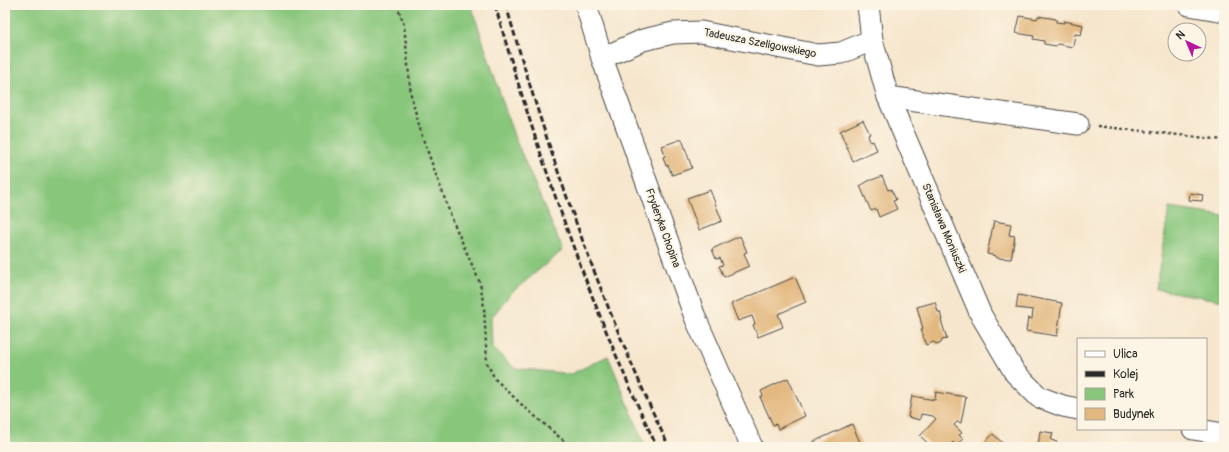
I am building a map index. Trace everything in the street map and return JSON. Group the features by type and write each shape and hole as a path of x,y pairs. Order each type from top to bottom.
{"street":[{"name":"Fryderyka Chopina","path":"586,5 602,58 695,317 752,447"},
{"name":"Stanisława Moniuszki","path":"868,5 872,40 888,97 981,315 1015,374 1039,397 1063,406 1077,409"},
{"path":"1189,5 1224,11"},
{"name":"Tadeusza Szeligowskiego","path":"602,58 643,40 673,33 700,32 818,55 841,53 872,40"},
{"path":"888,97 1078,124"},
{"path":"1199,430 1224,434"}],"path":[{"path":"397,5 404,25 411,95 421,133 452,219 480,283 484,307 487,363 495,379 522,405 571,447"},
{"path":"1078,124 1224,140"}],"green space":[{"path":"5,5 471,5 514,136 563,250 511,293 491,318 492,347 514,368 571,374 608,356 646,447 5,447"},
{"path":"1169,208 1224,216 1224,301 1156,289"}],"building":[{"path":"1020,16 1037,19 1038,16 1056,19 1056,22 1064,23 1064,21 1083,25 1081,35 1075,34 1073,47 1057,44 1056,46 1044,44 1044,41 1033,39 1034,36 1016,33"},
{"path":"863,120 870,134 868,135 870,142 873,141 877,150 853,161 840,131"},
{"path":"682,139 692,168 672,175 668,165 666,166 662,146"},
{"path":"882,176 888,190 891,189 896,200 893,201 897,209 879,217 876,209 871,211 860,186 870,180"},
{"path":"710,190 722,221 699,230 687,198"},
{"path":"1190,193 1203,195 1202,201 1189,200"},
{"path":"994,221 1011,224 1009,235 1015,236 1011,259 997,258 996,256 987,254"},
{"path":"740,236 747,252 744,253 749,266 724,277 719,266 723,265 720,258 716,259 712,249"},
{"path":"795,277 806,302 778,314 783,327 758,337 753,325 755,324 752,316 738,321 731,304"},
{"path":"1018,295 1062,303 1057,336 1026,331 1028,318 1032,319 1033,310 1016,308"},
{"path":"935,302 938,312 940,312 947,339 942,340 941,343 937,345 934,342 926,345 921,330 923,329 917,307"},
{"path":"788,378 805,416 778,429 776,424 773,425 760,397 763,396 761,391"},
{"path":"936,392 966,397 961,423 957,422 954,425 962,433 959,435 963,439 956,445 953,442 948,447 942,447 938,443 932,447 920,436 936,419 933,416 921,414 920,420 908,417 912,396 935,400"},
{"path":"852,424 862,447 815,447 813,442"},
{"path":"1040,431 1053,433 1051,440 1073,447 1038,447"},
{"path":"993,434 1007,447 981,447"}],"railway":[{"path":"495,5 529,118 567,229 609,339 657,447"},
{"path":"506,5 540,118 578,229 621,339 669,447"}]}
